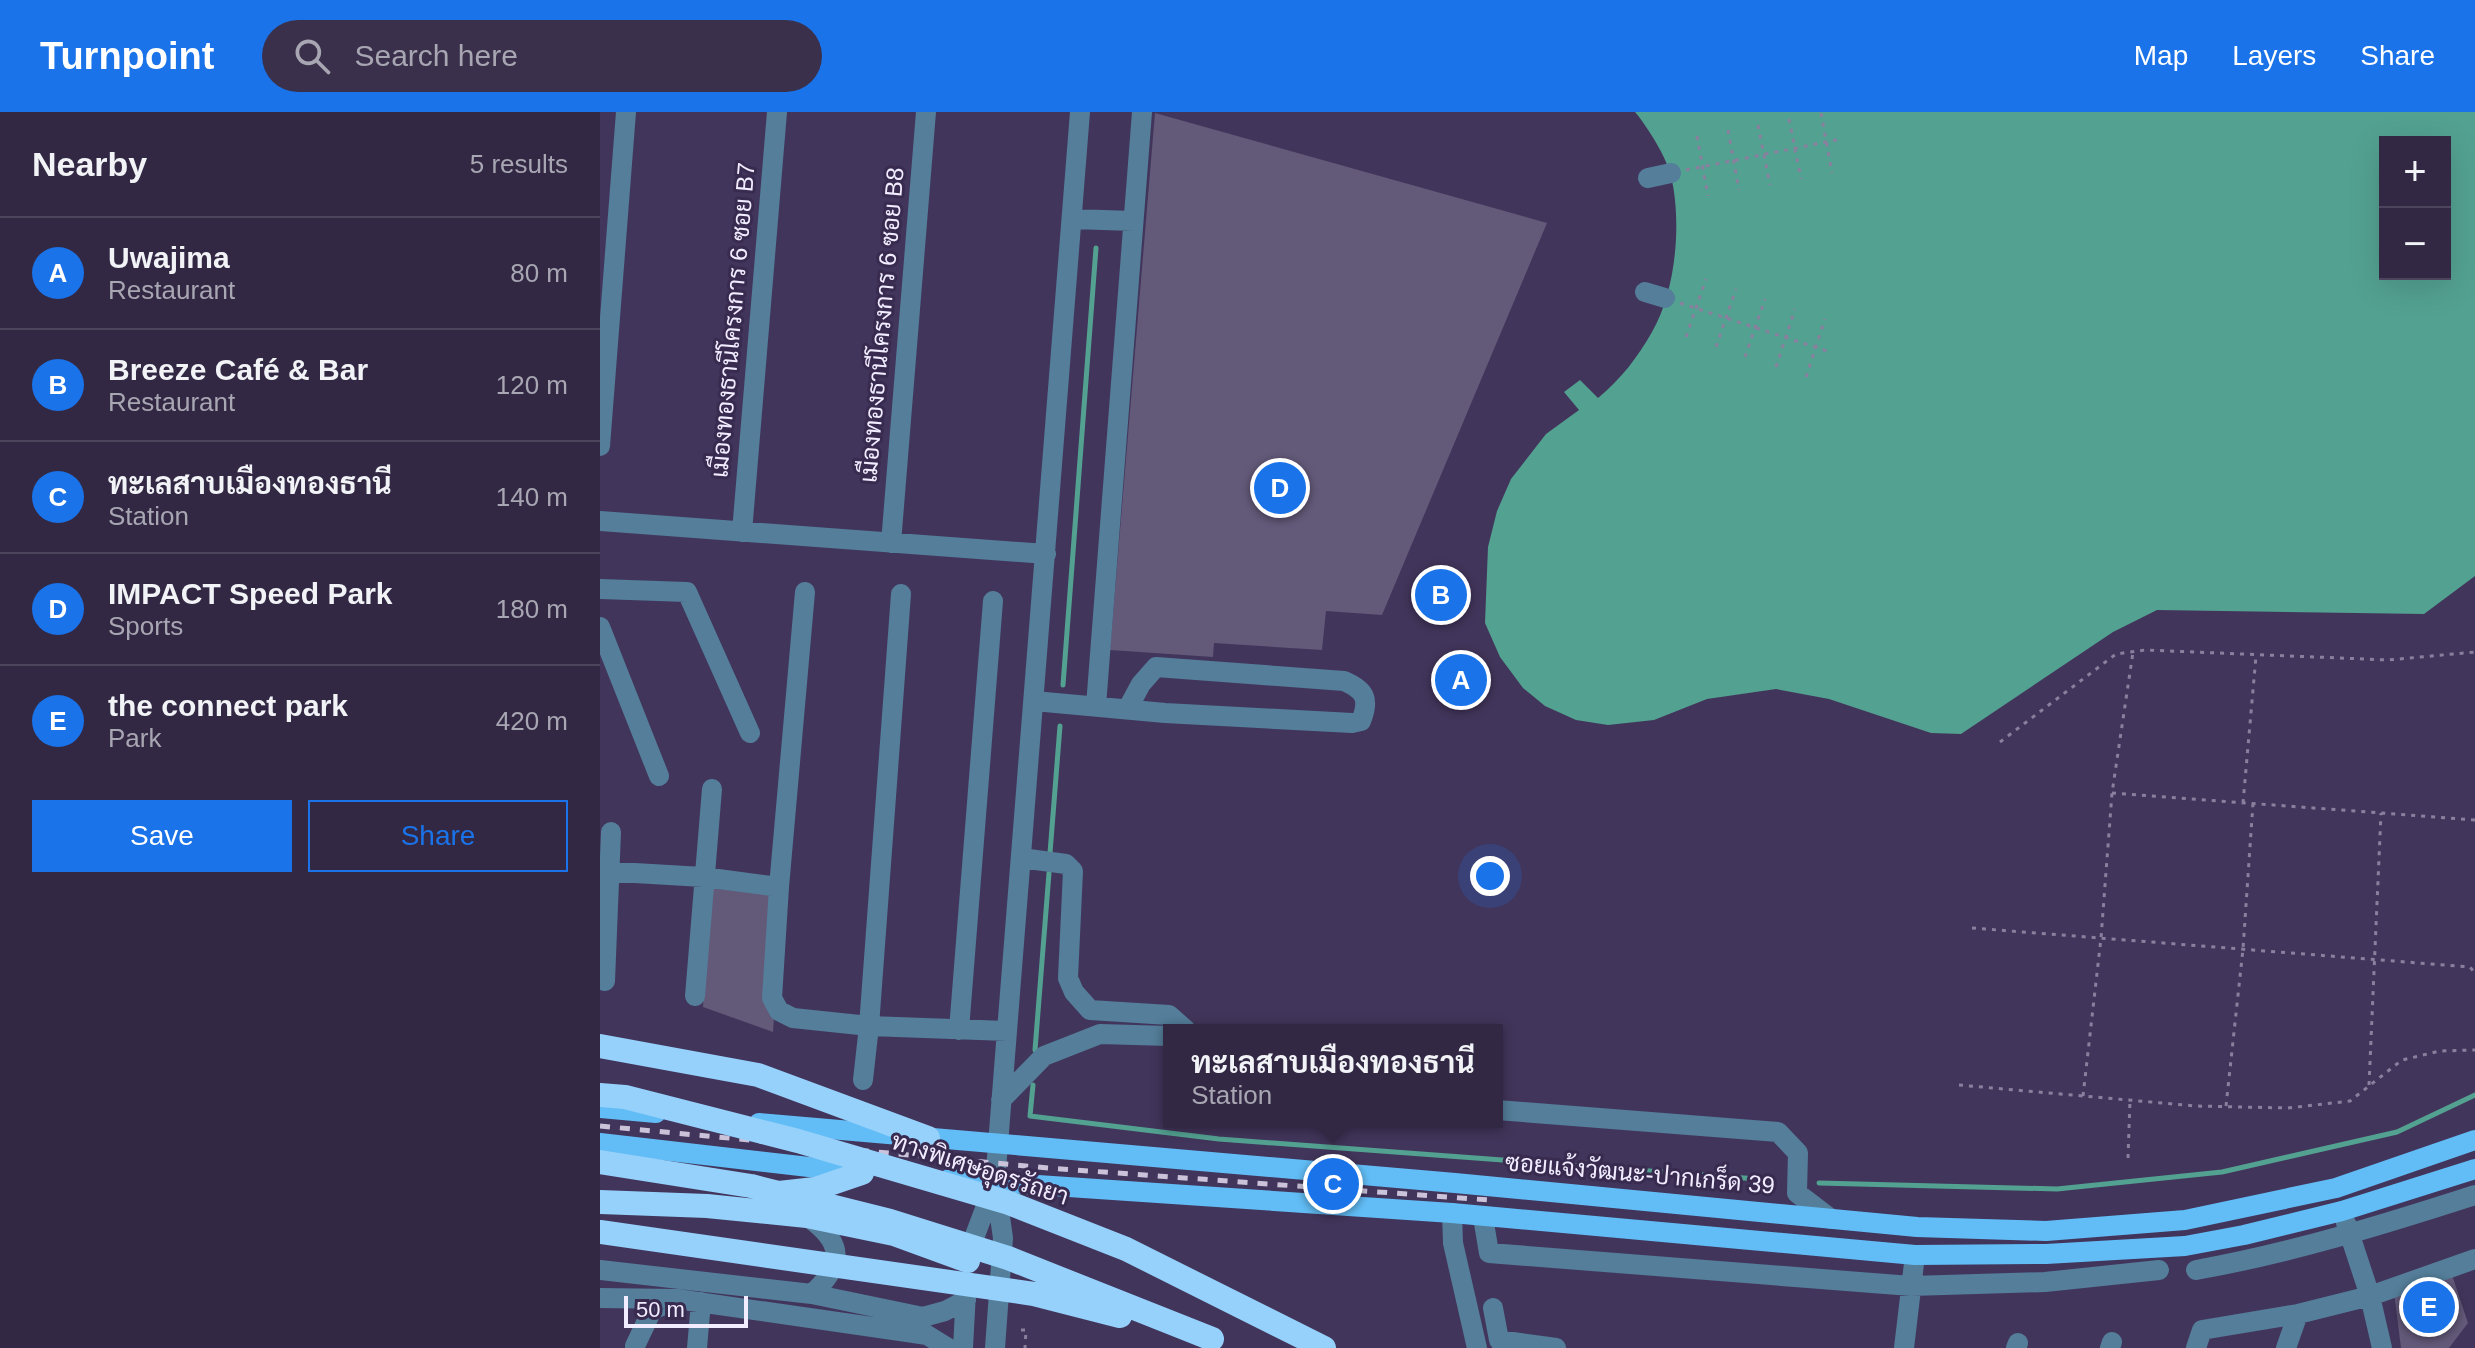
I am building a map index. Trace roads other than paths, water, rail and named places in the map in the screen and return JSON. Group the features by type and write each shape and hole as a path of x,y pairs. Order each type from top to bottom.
{"highway":[{"path":"600,1046 758,1075 928,1138"},
{"name":"ทางพิเศษอุดรรัถยา","path":"600,1093 798,1141 1009,1203 1126,1249 1324,1348"},
{"path":"600,1162 751,1186 890,1221 1008,1258 1221,1344"},
{"path":"707,1206 815,1189 862,1173"},
{"path":"600,1202 707,1206 807,1216 894,1234 968,1261"},
{"path":"600,1232 1034,1294 1221,1344"}],"main road":[{"name":"ซอยแจ้งวัฒนะ-ปากเกร็ด 39","path":"600,1108 1917,1227 2046,1231 2185,1220 2336,1188 2475,1140"},
{"path":"600,1143 862,1173 1452,1213 1915,1255 2046,1254 2185,1246 2342,1211 2475,1169"}],"street":[{"path":"600,446 626,112"},
{"name":"เมืองทองธานีโครงการ 6 ซอย B7","path":"742,532 777,112"},
{"name":"เมืองทองธานีโครงการ 6 ซอย B8","path":"891,543 926,112"},
{"path":"995,1348 1003,1238 995,1182 1080,112"},
{"path":"1096,706 1142,112"},
{"path":"1648,178 1671,173"},
{"path":"1073,219 1133,221"},
{"path":"600,521 1046,554"},
{"path":"600,589 687,592 750,733"},
{"path":"805,592 772,998 779,1011 793,1018 869,1026 1007,1031"},
{"path":"863,1080 901,594"},
{"path":"959,1030 993,601"},
{"path":"600,627 659,776"},
{"path":"1034,701 1165,713 1352,723 1361,721 1365,697 1358,687 1344,681 1156,667 1141,684 1128,708"},
{"path":"695,996 712,789"},
{"path":"605,981 605,871 611,832"},
{"path":"1021,858 1066,864 1073,871 1068,978 1074,992 1090,1010 1169,1015 1179,1024"},
{"path":"605,871 703,877 779,887"},
{"path":"1001,1100 1044,1056 1100,1034 1163,1036"},
{"path":"1503,1110 1778,1132 1798,1153 1797,1193 1831,1219"},
{"path":"963,1348 968,1261 995,1182"},
{"path":"2196,1270 2265,1257 2350,1235 2475,1195"},
{"path":"2342,1211 2370,1296 2382,1348"},
{"path":"1452,1213 1453,1243 1477,1348"},
{"path":"807,1216 827,1231 835,1253 835,1265 829,1278 812,1294"},
{"path":"1483,1217 1489,1253 1911,1286 2045,1282 2159,1270"},
{"path":"1904,1348 1915,1255"},
{"path":"2196,1348 2202,1330 2298,1314 2370,1296 2475,1259"},
{"path":"600,1270 812,1294 923,1317 945,1311 966,1300"},
{"path":"600,1298 701,1302 906,1340 927,1335 948,1348"},
{"path":"635,1346 652,1310 677,1299"},
{"path":"697,1348 701,1302"},
{"path":"1493,1308 1499,1340 1556,1348"},
{"path":"2286,1348 2298,1314"}],"waterway":[{"path":"1063,685 1096,248"},
{"path":"1050,853 1060,726"},
{"path":"1035,1050 1049,873"},
{"path":"1033,1085 1030,1116 1219,1139 1771,1180"},
{"path":"1819,1183 2057,1189 2222,1172 2397,1132 2475,1095"}],"railway":[{"path":"600,1126 1048,1168 1489,1200"}],"place":[{"name":"IMPACT Speed Park","path":"1280,488"},
{"name":"Breeze Café & Bar","path":"1441,595"},
{"name":"Uwajima","path":"1461,680"},
{"name":"ทะเลสาบเมืองทองธานี","path":"1333,1184"},
{"name":"the connect park","path":"2429,1307"}]}
